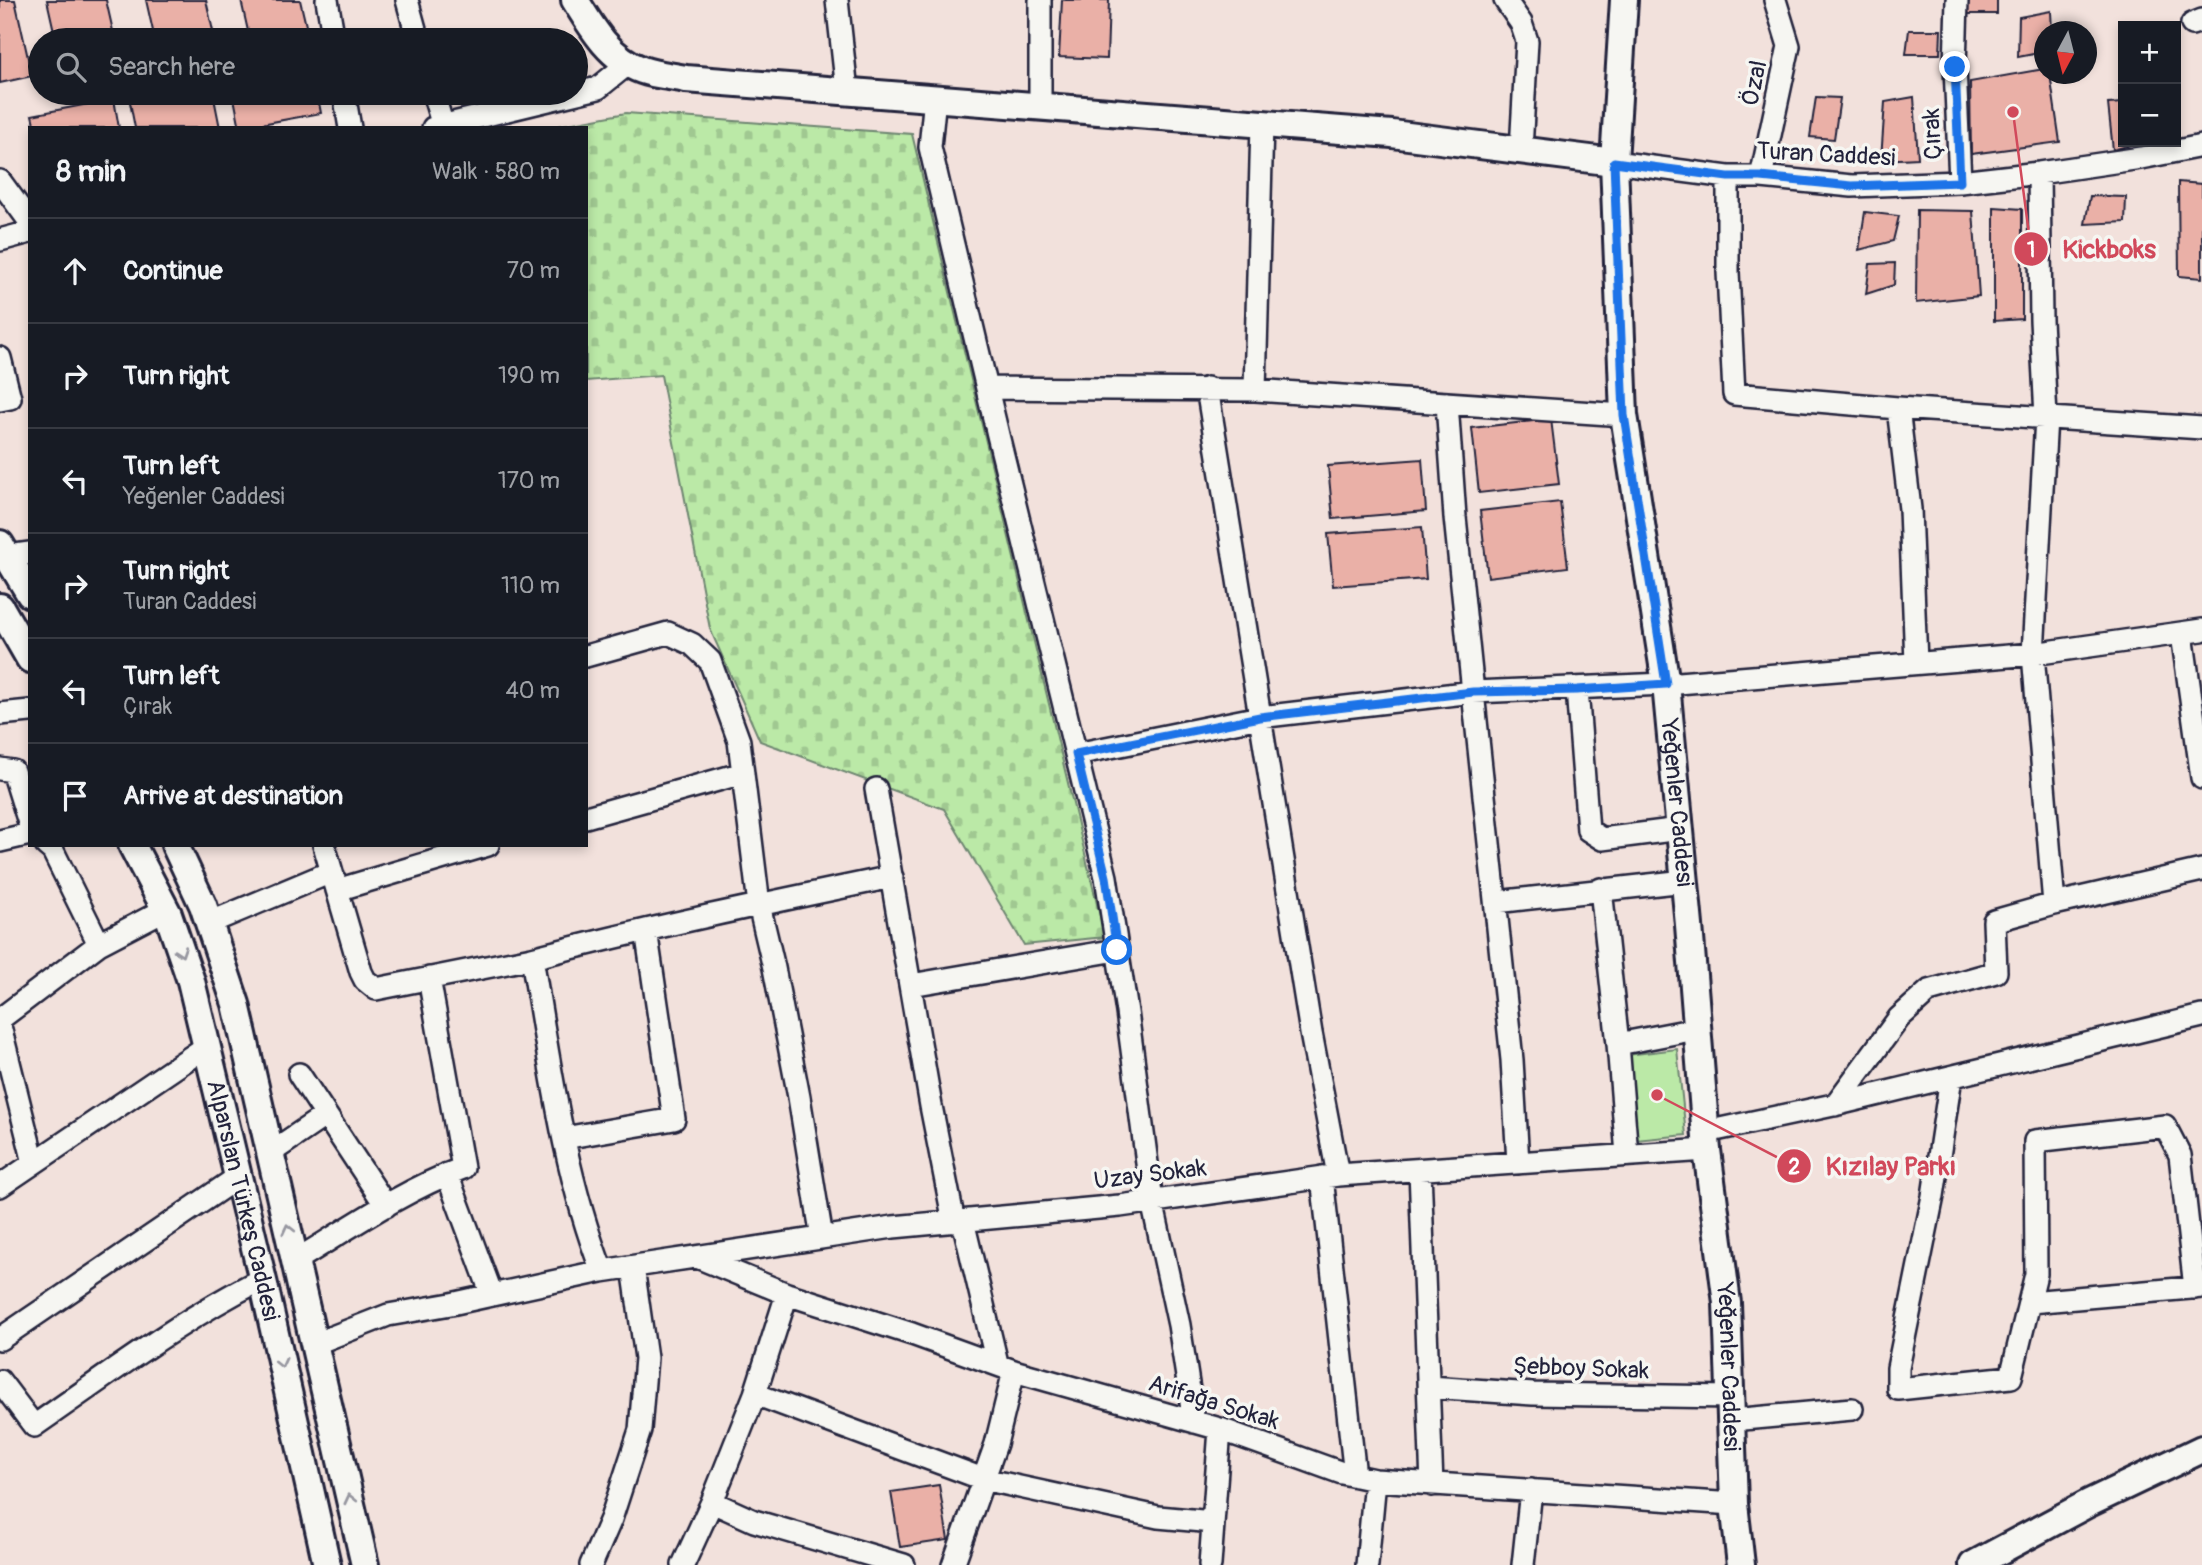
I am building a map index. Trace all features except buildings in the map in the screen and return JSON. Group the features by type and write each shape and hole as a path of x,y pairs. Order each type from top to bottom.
{"street":[{"path":"327,0 332,28"},
{"path":"407,0 415,28"},
{"path":"575,0 592,29 609,50 639,69 686,79 1392,134 1614,162"},
{"path":"837,0 847,91"},
{"path":"1040,0 1040,106"},
{"path":"1506,0 1521,23 1527,41 1521,150"},
{"name":"Yeğenler Caddesi","path":"1624,0 1614,162 1624,415 1666,684 1706,1141 1727,1303 1734,1504 1741,1565"},
{"name":"Özal","path":"1761,177 1789,46 1775,0"},
{"name":"Çırak","path":"1957,0 1955,67 1960,182"},
{"path":"588,90 598,88 629,63"},
{"path":"935,97 930,147 1106,877 1152,1201 1179,1325 1194,1422"},
{"path":"346,105 350,126"},
{"path":"435,105 438,126"},
{"path":"442,126 528,105"},
{"path":"1255,390 1262,123"},
{"name":"Turan Caddesi","path":"1614,162 1728,177 1761,177 1852,186 1960,182 2039,173 2202,146"},
{"path":"2039,173 2041,320 2046,417 2033,654 2054,904"},
{"path":"1728,177 1728,272 1734,394 2202,428"},
{"path":"0,181 28,219"},
{"path":"0,240 28,233"},
{"path":"0,358 13,397"},
{"path":"986,388 1255,390 1624,415"},
{"path":"1207,388 1311,1033 1365,1478 1367,1565"},
{"path":"1447,402 1455,517 1512,1060 1518,1163"},
{"path":"1898,408 1910,509 1916,663"},
{"path":"12,551 28,589"},
{"path":"0,607 28,656"},
{"path":"1076,754 1260,717 1473,692 1577,690 1666,684 2033,654 2192,632 2202,778"},
{"path":"588,655 668,633 692,643 710,661 739,741 760,905 799,1097 822,1238"},
{"path":"1577,690 1588,830 1602,839 1680,829"},
{"path":"0,714 28,711"},
{"path":"0,769 13,771 28,820"},
{"path":"588,816 743,773"},
{"path":"876,789 931,1106 958,1221 1006,1367 996,1444 953,1565"},
{"path":"0,841 28,834"},
{"path":"48,847 53,851 99,944"},
{"name":"Alparslan Türkeş Caddesi","path":"133,847 166,909 191,981 327,1565"},
{"name":"Alparslan Türkeş Caddesi","path":"176,847 209,923 236,1004 365,1565"},
{"path":"325,847 361,972 365,980 376,989 531,958 646,930 892,877"},
{"path":"209,923 334,881 479,847"},
{"path":"1835,1105 1899,1018 1929,991 1996,972 1994,921 2054,904 2202,870"},
{"path":"1496,902 1685,881"},
{"path":"1601,889 1627,1156"},
{"path":"0,1019 99,944 166,909"},
{"path":"564,1139 674,1119 646,930"},
{"path":"911,985 1117,950"},
{"path":"531,958 574,1189 601,1271"},
{"path":"295,1261 386,1206 463,1168 429,978"},
{"name":"Uzay Sokak","path":"314,1344 388,1315 601,1271 893,1227 1152,1201 1330,1176 1627,1156 1706,1141 1835,1105 2202,1016"},
{"path":"0,1026 34,1163"},
{"path":"1618,1044 1696,1029"},
{"path":"0,1186 207,1046"},
{"path":"299,1074 386,1206"},
{"path":"1951,1077 1933,1196 1898,1368 1898,1389 2011,1377 2036,1274 2035,1141 2165,1126 2180,1155 2198,1287 2030,1302"},
{"path":"270,1153 326,1115"},
{"path":"1420,1170 1432,1485"},
{"path":"447,1174 492,1295"},
{"path":"0,1339 238,1177"},
{"name":"Arifağa Sokak","path":"697,1257 787,1294 1006,1367 1220,1429 1365,1478 1432,1485 1734,1504"},
{"path":"591,1565 611,1519 640,1430 646,1358 633,1266"},
{"path":"0,1381 34,1426 152,1345 262,1279"},
{"path":"683,1565 712,1502 755,1394 787,1294"},
{"name":"Şebboy Sokak","path":"1429,1387 1732,1409 1852,1409"},
{"path":"755,1394 984,1479 1158,1517 1213,1522"},
{"path":"1210,1565 1220,1429"},
{"path":"1973,1565 2089,1503 2202,1449"},
{"path":"1523,1565 1531,1490"},
{"path":"712,1502 754,1521 904,1565"}],"green space":[{"path":"626,113 912,134 1105,937 1024,945 944,809 760,741 710,629 661,375 588,381 588,126 558,126"},
{"path":"1677,1049 1686,1135 1636,1140 1627,1055"}],"place":[{"name":"Kickboks","path":"2013,112"},
{"name":"Kızılay Parkı","path":"1657,1095"}],"route":[{"path":"1117,950 1106,877 1076,754 1260,717 1473,692 1577,690 1666,684 1624,415 1614,162 1728,177 1761,177 1852,186 1960,182 1955,67"}]}
